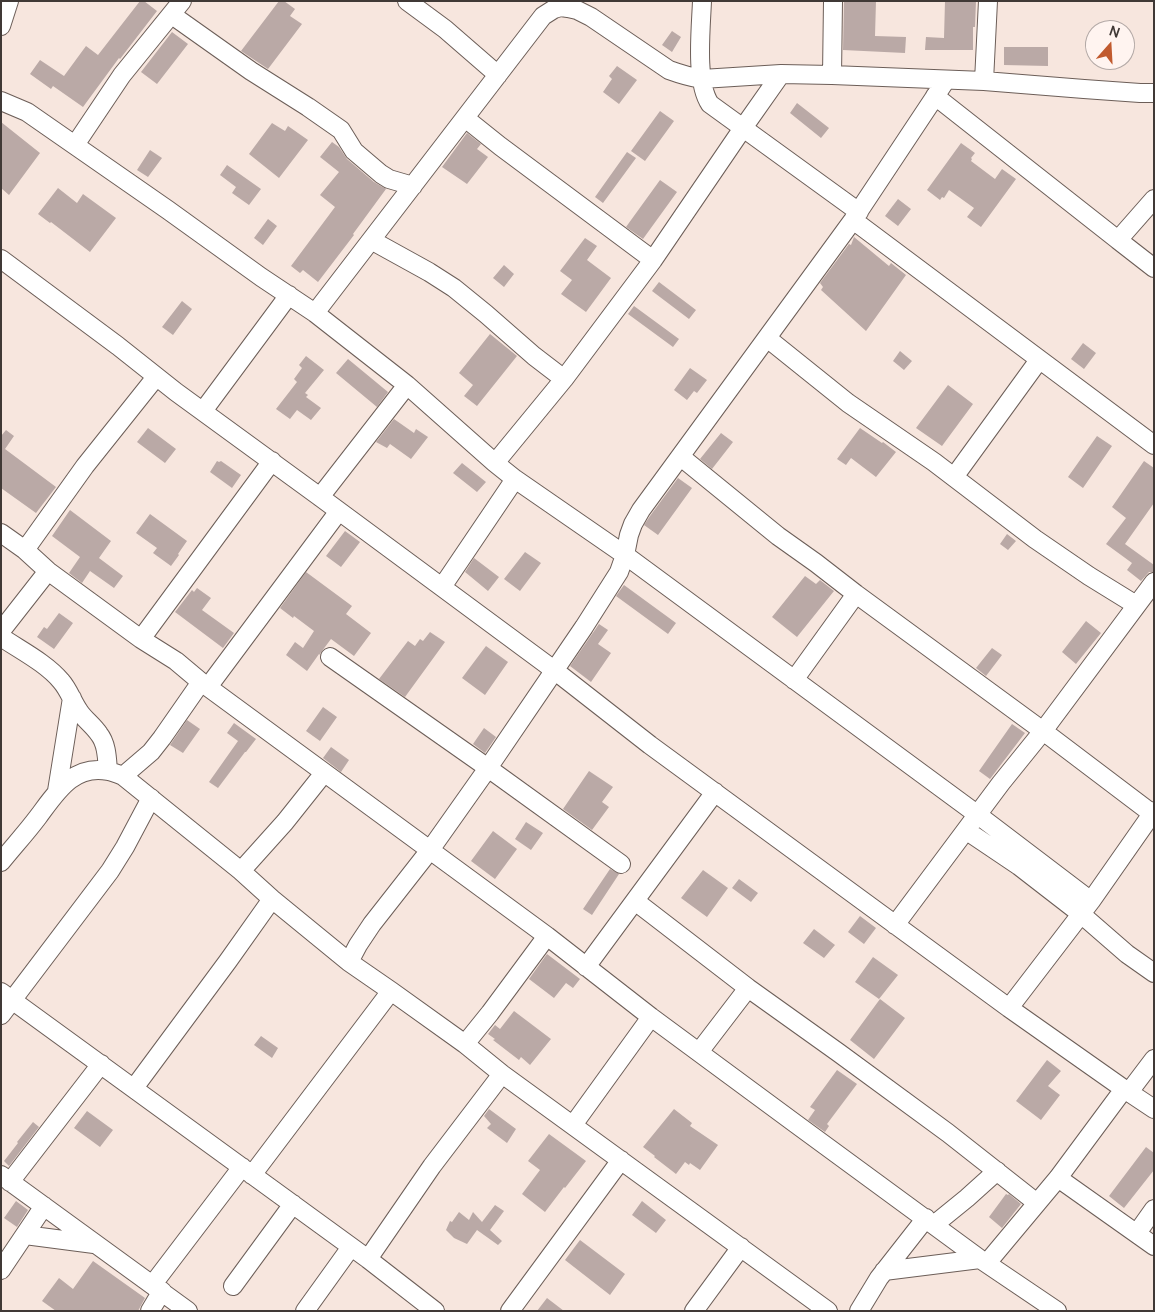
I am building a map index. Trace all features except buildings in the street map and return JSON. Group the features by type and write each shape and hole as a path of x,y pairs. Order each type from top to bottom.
{"street":[{"path":"1,26 9,1"},
{"path":"407,1 445,29 498,75"},
{"path":"702,1 700,50 702,78 705,94 710,104 1039,360 1154,445"},
{"path":"832,75 833,1"},
{"path":"984,82 988,1"},
{"path":"315,313 543,16 561,7 577,10 591,17 669,70 682,75 702,78 781,74 832,75 1154,93"},
{"path":"75,145 122,75 177,8 251,71 341,130 354,151 381,174 389,179 413,186"},
{"path":"495,463 564,379 654,260 781,74"},
{"path":"349,962 372,924 430,850 584,627 619,572 629,536 637,517 856,216 946,80"},
{"path":"935,96 1154,268"},
{"path":"1,101 27,112 260,277 315,313 407,385 515,479 625,555 978,815 1086,907 1127,954 1154,973"},
{"path":"465,118 654,260"},
{"path":"1118,240 1154,199"},
{"path":"371,240 454,288 564,379"},
{"path":"1,259 118,346 156,377 554,670 650,745 1009,1008 1154,1109"},
{"path":"204,411 289,295"},
{"path":"767,338 848,403 934,462 1034,539 1136,605"},
{"path":"954,477 1039,360"},
{"path":"25,550 85,466 156,377"},
{"path":"320,497 407,385"},
{"path":"681,456 778,536 1153,813 1086,907 1009,1008"},
{"path":"141,639 272,461"},
{"path":"442,587 515,479"},
{"path":"116,774 151,752 339,511"},
{"path":"1,533 141,639 176,661 204,684 547,936 651,1017 984,1261 1057,1311"},
{"path":"1,630 48,570"},
{"path":"895,925 1154,582"},
{"path":"794,680 856,594"},
{"path":"1,637 61,680 77,709 99,733 116,774"},
{"path":"330,657 621,864"},
{"path":"57,791 72,698"},
{"path":"1,862 38,818 57,791 71,778 94,770 116,774 151,798 349,962 828,1311"},
{"path":"240,871 285,822 324,772"},
{"path":"586,967 715,792"},
{"path":"1,1015 7,996 110,871 151,798"},
{"path":"967,831 1019,866 1086,907"},
{"path":"134,1088 272,899"},
{"path":"635,901 748,988 948,1133 1037,1203"},
{"path":"464,1044 490,1013 547,936"},
{"path":"699,1052 748,988"},
{"path":"150,1311 157,1288 247,1171 391,991"},
{"path":"7,996 368,1258 435,1311"},
{"path":"573,1125 651,1017"},
{"path":"884,1272 984,1261 1037,1203 1154,1059"},
{"path":"101,1064 6,1179 188,1311"},
{"path":"368,1258 432,1166 502,1074"},
{"path":"510,1311 621,1160"},
{"path":"859,1311 884,1272 931,1221 967,1198 997,1171"},
{"path":"1058,1178 1154,1246"},
{"path":"233,1286 293,1204"},
{"path":"1,1270 44,1206"},
{"path":"1137,1233 1154,1209"},
{"path":"25,1235 97,1244"},
{"path":"305,1311 351,1247"},
{"path":"694,1311 741,1247"}]}
